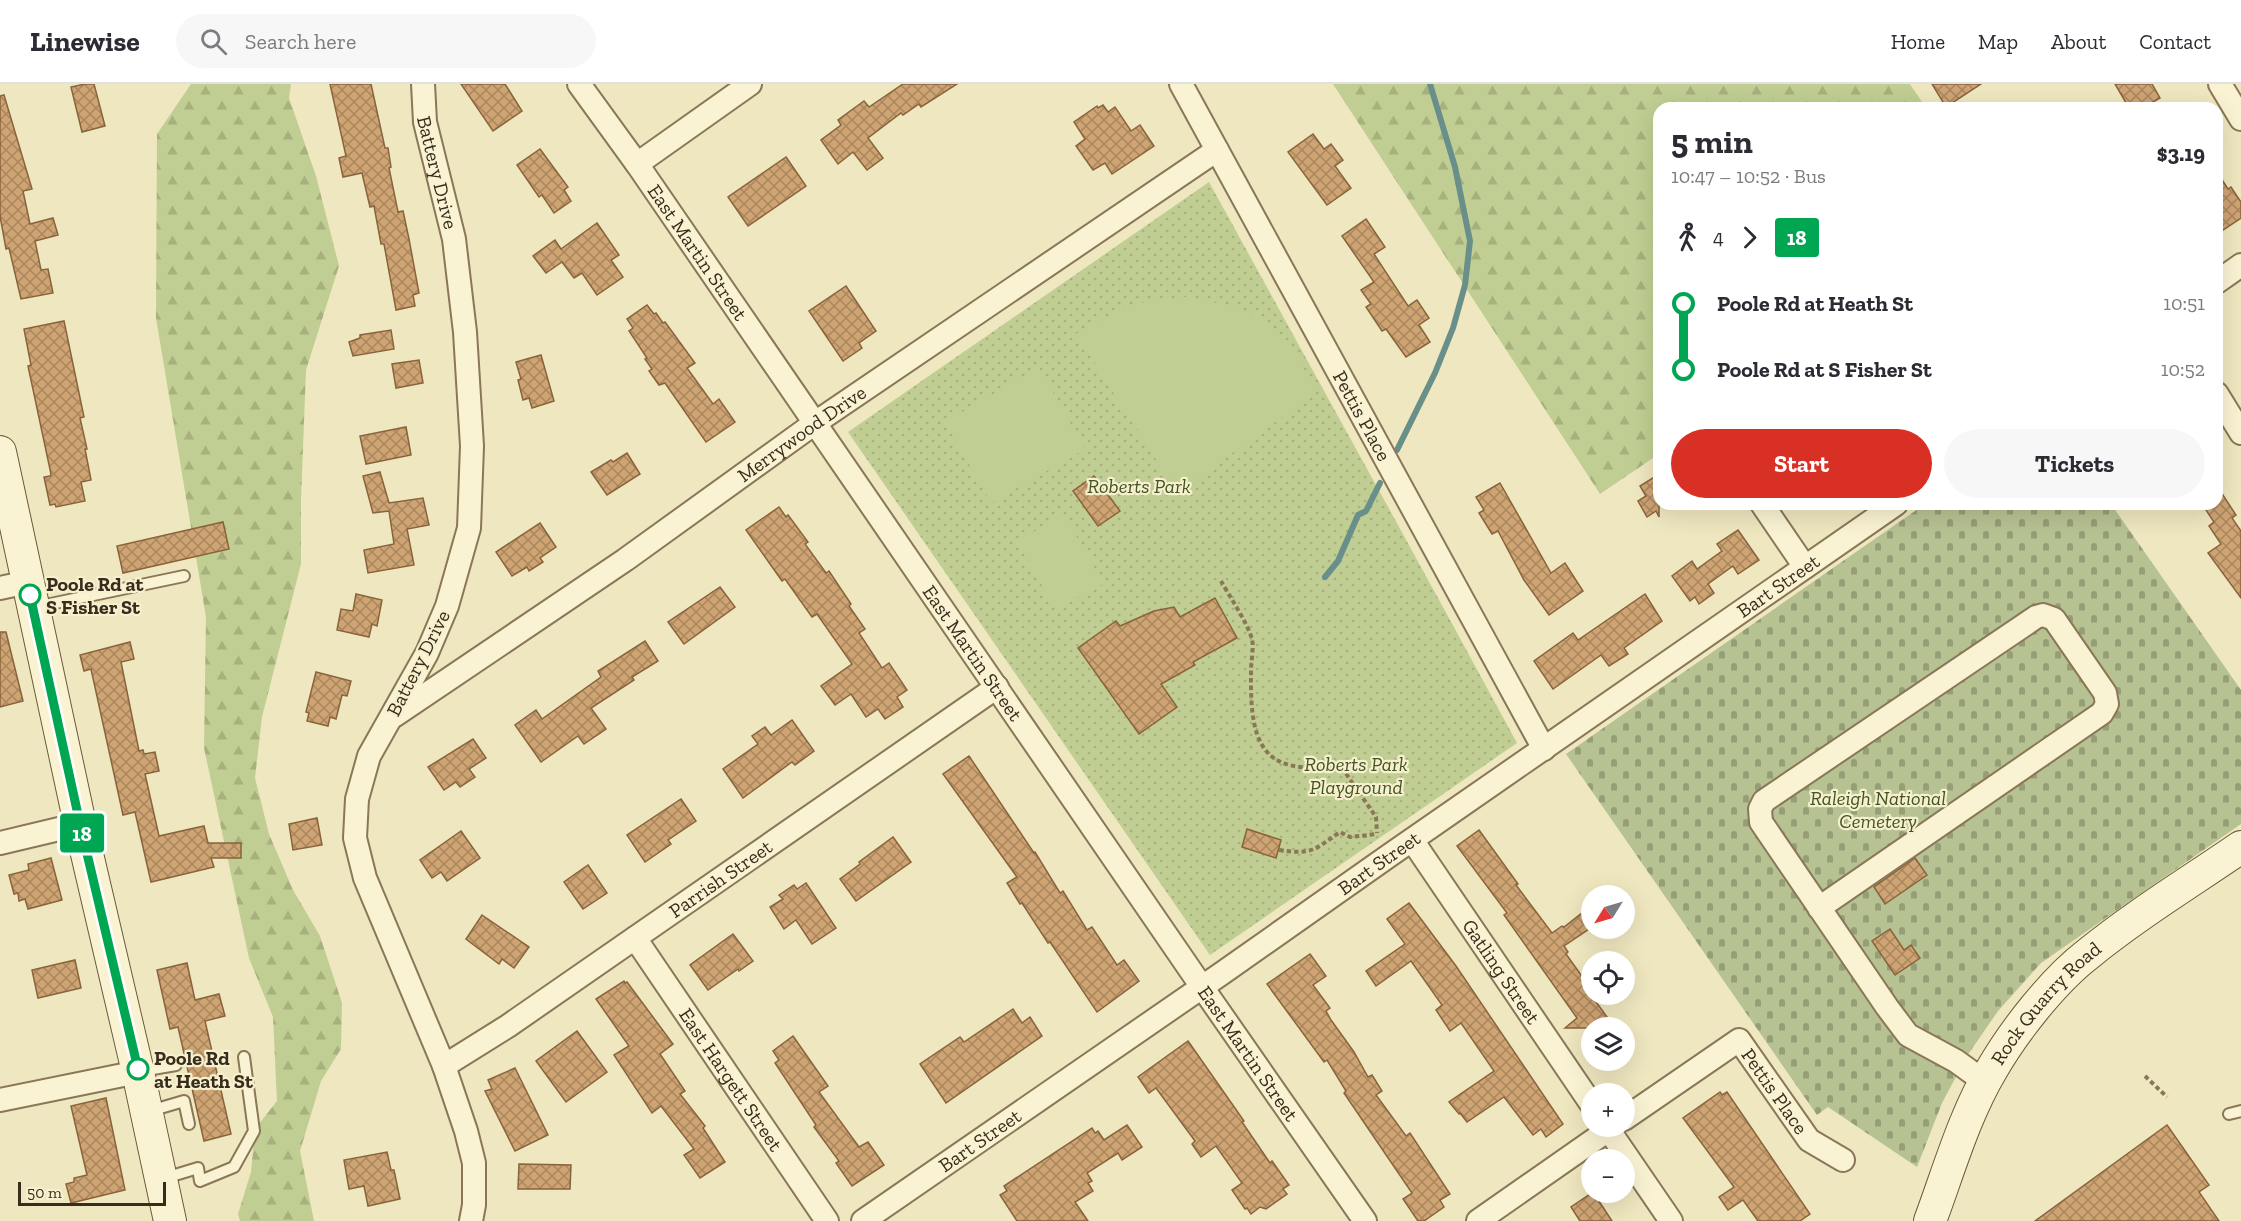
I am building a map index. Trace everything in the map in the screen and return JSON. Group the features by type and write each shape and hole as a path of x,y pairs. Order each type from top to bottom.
{"main road":[{"path":"0,452 20,593 80,824 170,1221"},
{"name":"Rock Quarry Road","path":"1930,1221 1974,1104 2017,1031 2058,983 2086,955 2241,847"}],"street":[{"name":"Battery Drive","path":"423,84 425,122 454,239 465,332 472,446 468,528 447,606 427,653 369,756 357,800 355,838 365,878 444,1066 466,1131 474,1163 471,1221"},
{"name":"East Martin Street","path":"579,84 637,164 1365,1221"},
{"path":"637,164 750,84"},
{"name":"Pettis Place","path":"1181,84 1544,749"},
{"path":"2220,84 2241,119"},
{"name":"Merrywood Drive","path":"390,719 625,560 815,423 1217,150"},
{"path":"2223,278 2241,265"},
{"path":"2223,404 2241,433"},
{"path":"1766,510 1804,567"},
{"name":"Bart Street","path":"863,1221 1887,510"},
{"path":"1819,908 2102,713 2107,704 2105,693 2054,619 2043,615 2036,616 1764,801 1760,810 1761,822 1819,908 1908,1035 1956,1061 1985,1082"},
{"name":"Parrish Street","path":"444,1066 508,1026 997,687"},
{"path":"0,843 80,824"},
{"name":"Gatling Street","path":"1412,840 1581,1088"},
{"name":"East Hargett Street","path":"635,938 827,1221"},
{"name":"Pettis Place","path":"1635,1111 1739,1040 1809,1140 1843,1160"},
{"path":"0,1100 138,1072"},
{"path":"1478,1221 1597,1137"},
{"path":"1620,1137 1671,1221"}],"lane":[{"path":"20,593 184,576"},
{"path":"161,1179 198,1168 200,1181 234,1167 254,1131 244,1057"},
{"path":"138,1072 176,1065"},
{"path":"147,1112 184,1101 189,1124"},
{"path":"2229,1114 2241,1111"}],"path":[{"path":"1221,581 1252,640 1252,708 1254,730 1260,744 1266,752 1298,767 1318,769 1340,765 1376,817 1377,833 1390,855"},
{"path":"1279,850 1303,853 1315,849 1340,832 1350,837 1377,833"},
{"path":"2145,1076 2167,1097"}],"green space":[{"path":"191,84 291,84 289,98 316,176 339,266 306,370 301,564 262,717 255,778 269,834 293,890 320,936 342,1003 341,1049 321,1081 300,1151 314,1221 240,1221 238,1214 251,1172 255,1129 277,1101 273,1017 249,958 204,748 206,617 156,318 157,134"},
{"path":"1333,84 1910,84 1922,102 1653,102 1653,458 1600,494"},
{"name":"Roberts Park","path":"1209,182 1517,743 1210,955 848,432"},
{"path":"1185,297 1240,310 1264,321 1286,340 1317,392 1191,483 1167,477 1076,334 1119,310 1151,300"},
{"path":"1039,367 1085,449 991,503 945,422"},
{"name":"Raleigh National Cemetery","path":"1916,510 2115,510 2241,690 2241,824 2041,963 1998,1011 1967,1056 1942,1103 1917,1167 1828,1107 1817,1115 1566,754"},
{"path":"1064,515 1104,584 1055,609 1017,541"}],"building":[{"path":"94,84 105,126 82,132 71,87"},
{"path":"330,84 371,84 385,148 388,148 391,167 389,168 398,212 403,211 409,239 419,293 413,295 415,306 396,310 384,244 381,244 374,206 370,207 362,173 343,177 339,158 346,156"},
{"path":"461,84 505,84 522,111 493,131"},
{"path":"903,84 957,84 921,107 919,104 903,115 901,113 868,138 883,158 867,170 853,152 838,164 821,140 841,125 838,120 864,101 869,107"},
{"path":"1932,84 1981,84 1954,102 1943,102"},
{"path":"2115,84 2152,84 2160,98 2153,102 2126,102"},
{"path":"4,95 32,189 23,191 30,224 53,218 58,235 35,241 41,270 48,269 53,293 21,299 9,248 6,249 0,216 0,96"},
{"path":"1103,105 1108,112 1115,107 1131,131 1140,125 1154,146 1112,174 1105,163 1093,170 1076,146 1085,139 1074,122 1097,106 1098,108"},
{"path":"1313,134 1324,149 1331,144 1343,160 1335,166 1351,188 1327,205 1288,152"},
{"path":"540,149 568,187 564,190 571,201 554,213 542,195 539,197 517,165"},
{"path":"786,157 806,186 748,226 728,197"},
{"path":"2223,181 2228,189 2231,187 2241,202 2241,218 2223,230"},
{"path":"1366,219 1385,247 1374,254 1408,306 1417,300 1429,318 1419,325 1430,342 1406,357 1386,329 1382,331 1366,307 1371,304 1361,290 1374,282 1342,236"},
{"path":"597,223 619,255 611,260 623,277 597,295 582,273 574,278 562,262 546,273 533,256 555,240 561,249"},
{"path":"846,286 876,331 859,343 862,348 843,361 809,311"},
{"path":"647,305 663,323 665,322 695,363 687,368 713,404 719,399 735,422 706,442 665,383 659,385 649,371 652,369 645,359 647,358 629,331 633,328 627,319"},
{"path":"64,321 84,417 80,418 91,480 81,482 85,501 56,507 55,504 50,505 44,477 51,474 28,366 31,365 24,329"},
{"path":"391,330 394,349 353,356 349,342 360,338 360,335"},
{"path":"541,355 554,401 532,408 529,398 523,400 518,380 521,379 516,362"},
{"path":"419,360 423,383 396,388 392,364"},
{"path":"406,427 411,455 366,464 360,436"},
{"path":"627,453 640,474 607,495 591,472"},
{"path":"380,472 389,503 423,498 429,525 407,529 414,565 368,573 364,550 394,544 389,511 373,513 363,476"},
{"path":"1094,476 1120,511 1098,526 1073,491"},
{"path":"1653,478 1653,510 1659,510 1659,517 1656,511 1647,517 1638,501 1646,496 1640,486"},
{"path":"1500,483 1551,573 1565,563 1583,591 1549,615 1524,580 1498,531 1492,534 1479,513 1484,510 1476,497"},
{"path":"2223,495 2236,515 2232,518 2241,531 2241,598 2208,553 2221,544 2209,526 2214,522 2206,510 2223,510"},
{"path":"779,507 786,517 788,515 808,542 805,544 826,573 829,571 851,604 849,606 865,629 859,633 882,668 889,663 907,690 897,697 903,707 885,719 878,709 866,717 851,694 835,705 821,686 852,664 817,614 812,617 785,579 782,581 746,530"},
{"path":"223,522 229,549 123,573 117,546"},
{"path":"540,523 556,547 540,558 543,562 529,571 527,567 512,576 496,552"},
{"path":"1738,530 1759,560 1738,574 1733,566 1708,584 1714,593 1699,604 1695,597 1690,601 1672,576 1692,561 1697,569 1722,551 1717,544"},
{"path":"720,587 735,607 684,644 668,622"},
{"path":"356,594 382,600 377,626 372,624 369,637 337,630 341,609 353,611"},
{"path":"1645,594 1662,621 1624,648 1628,654 1609,666 1601,655 1553,689 1534,661 1573,633 1578,640"},
{"path":"1215,598 1237,638 1193,662 1195,665 1161,684 1177,707 1139,734 1078,648 1116,621 1120,626 1154,611 1174,607 1180,617"},
{"path":"0,632 6,632 23,701 0,707"},
{"path":"645,641 658,661 632,677 634,680 591,708 606,729 584,744 578,736 541,762 515,725 536,710 542,719 601,677 598,671"},
{"path":"130,642 134,659 121,662 139,751 143,750 144,754 155,752 159,771 145,774 159,836 204,826 208,843 241,843 241,858 211,858 214,867 151,882 135,812 123,815 91,669 84,671 80,655"},
{"path":"316,672 351,681 347,696 342,695 336,719 330,717 328,726 307,721 309,713 306,712"},
{"path":"792,720 814,751 795,765 792,762 743,798 723,769 758,744 752,736 765,727 771,735"},
{"path":"473,739 486,758 469,769 475,777 460,787 456,782 444,790 428,767"},
{"path":"969,756 1035,852 1060,893 1063,891 1087,930 1092,927 1117,965 1124,960 1139,981 1097,1012 1007,883 1017,877 943,774"},
{"path":"681,799 696,821 668,840 671,844 645,862 627,835"},
{"path":"317,818 322,845 293,850 289,824"},
{"path":"1247,829 1281,840 1276,858 1242,847"},
{"path":"1479,830 1552,933 1581,914 1581,934 1564,946 1568,952 1566,954 1581,975 1581,1005 1598,1005 1607,1017 1581,1017 1581,1028 1565,1028 1577,1018 1504,915 1507,913 1457,846"},
{"path":"461,831 480,858 447,881 441,872 432,878 420,860"},
{"path":"893,837 911,862 856,901 840,879"},
{"path":"51,858 62,900 28,909 25,899 19,901 18,893 14,894 9,875 29,870 28,864"},
{"path":"1915,858 1927,875 1885,904 1874,887"},
{"path":"588,865 607,893 583,909 564,882"},
{"path":"806,883 836,928 812,944 796,920 784,929 770,907 783,899 779,895 794,885 797,889"},
{"path":"1409,903 1456,966 1563,1124 1546,1137 1541,1129 1533,1135 1504,1097 1467,1122 1449,1102 1494,1071 1461,1023 1450,1031 1436,1010 1442,1005 1411,961 1376,986 1366,971 1405,944 1387,919"},
{"path":"482,915 529,947 514,968 502,959 499,964 466,939"},
{"path":"1890,929 1904,950 1911,945 1920,958 1895,975 1872,941"},
{"path":"733,934 753,961 708,990 690,965"},
{"path":"1310,954 1326,976 1313,985 1330,1008 1326,1011 1331,1020 1354,1052 1368,1077 1372,1075 1382,1091 1376,1095 1406,1136 1410,1133 1450,1194 1440,1200 1444,1207 1424,1221 1418,1221 1403,1199 1412,1193 1344,1093 1346,1091 1327,1060 1324,1062 1267,984"},
{"path":"75,960 81,988 38,998 32,970"},
{"path":"187,963 195,1000 219,994 225,1016 205,1021 231,1134 204,1141 178,1027 170,1029 157,970"},
{"path":"624,981 673,1044 660,1054 685,1091 680,1094 705,1126 703,1128 725,1162 700,1178 684,1155 694,1149 661,1106 652,1113 614,1055 629,1046 596,999"},
{"path":"1013,1009 1022,1023 1030,1017 1042,1036 946,1103 920,1064 960,1037 964,1042"},
{"path":"577,1031 607,1072 566,1102 536,1061"},
{"path":"793,1036 828,1086 819,1092 859,1147 868,1142 884,1165 852,1186 836,1163 839,1161 814,1127 816,1125 775,1063 779,1060 773,1051"},
{"path":"1188,1041 1244,1121 1242,1122 1270,1163 1272,1161 1289,1185 1283,1189 1287,1194 1266,1209 1260,1207 1251,1214 1247,1208 1245,1209 1232,1190 1242,1183 1216,1146 1201,1157 1192,1144 1195,1141 1156,1088 1149,1093 1138,1077"},
{"path":"515,1068 548,1135 515,1151 485,1091 492,1089 488,1080"},
{"path":"1720,1092 1722,1095 1727,1092 1810,1214 1800,1221 1758,1221 1743,1200 1728,1210 1719,1197 1734,1187 1683,1118"},
{"path":"106,1098 125,1190 71,1203 66,1184 74,1182 74,1178 87,1175 71,1106"},
{"path":"1127,1125 1142,1147 1122,1160 1118,1153 1087,1173 1092,1181 1088,1183 1093,1191 1075,1202 1088,1221 1017,1221 1000,1195 1007,1191 1004,1186 1092,1128 1095,1133 1098,1131 1104,1140"},
{"path":"2167,1125 2209,1185 2199,1192 2219,1221 2035,1221"},
{"path":"387,1152 391,1170 394,1170 400,1199 368,1206 364,1186 349,1189 344,1160"},
{"path":"519,1164 571,1165 570,1189 518,1189"},
{"path":"1581,1200 1581,1203 1600,1203 1612,1221 1580,1221 1571,1207"}],"waterway":[{"path":"1397,450 1435,373 1453,328 1465,285 1470,241 1455,167 1430,84"},
{"path":"1325,577 1338,561 1358,515 1366,511 1380,483"}],"bus line":[{"name":"18","path":"30,595 80,824 138,1069"}],"place":[{"name":"Poole Rd at S Fisher St","path":"30,595"},
{"name":"Poole Rd at Heath St","path":"138,1069"}],"park label":[{"name":"Roberts Park Playground","path":"1356,776"}]}
